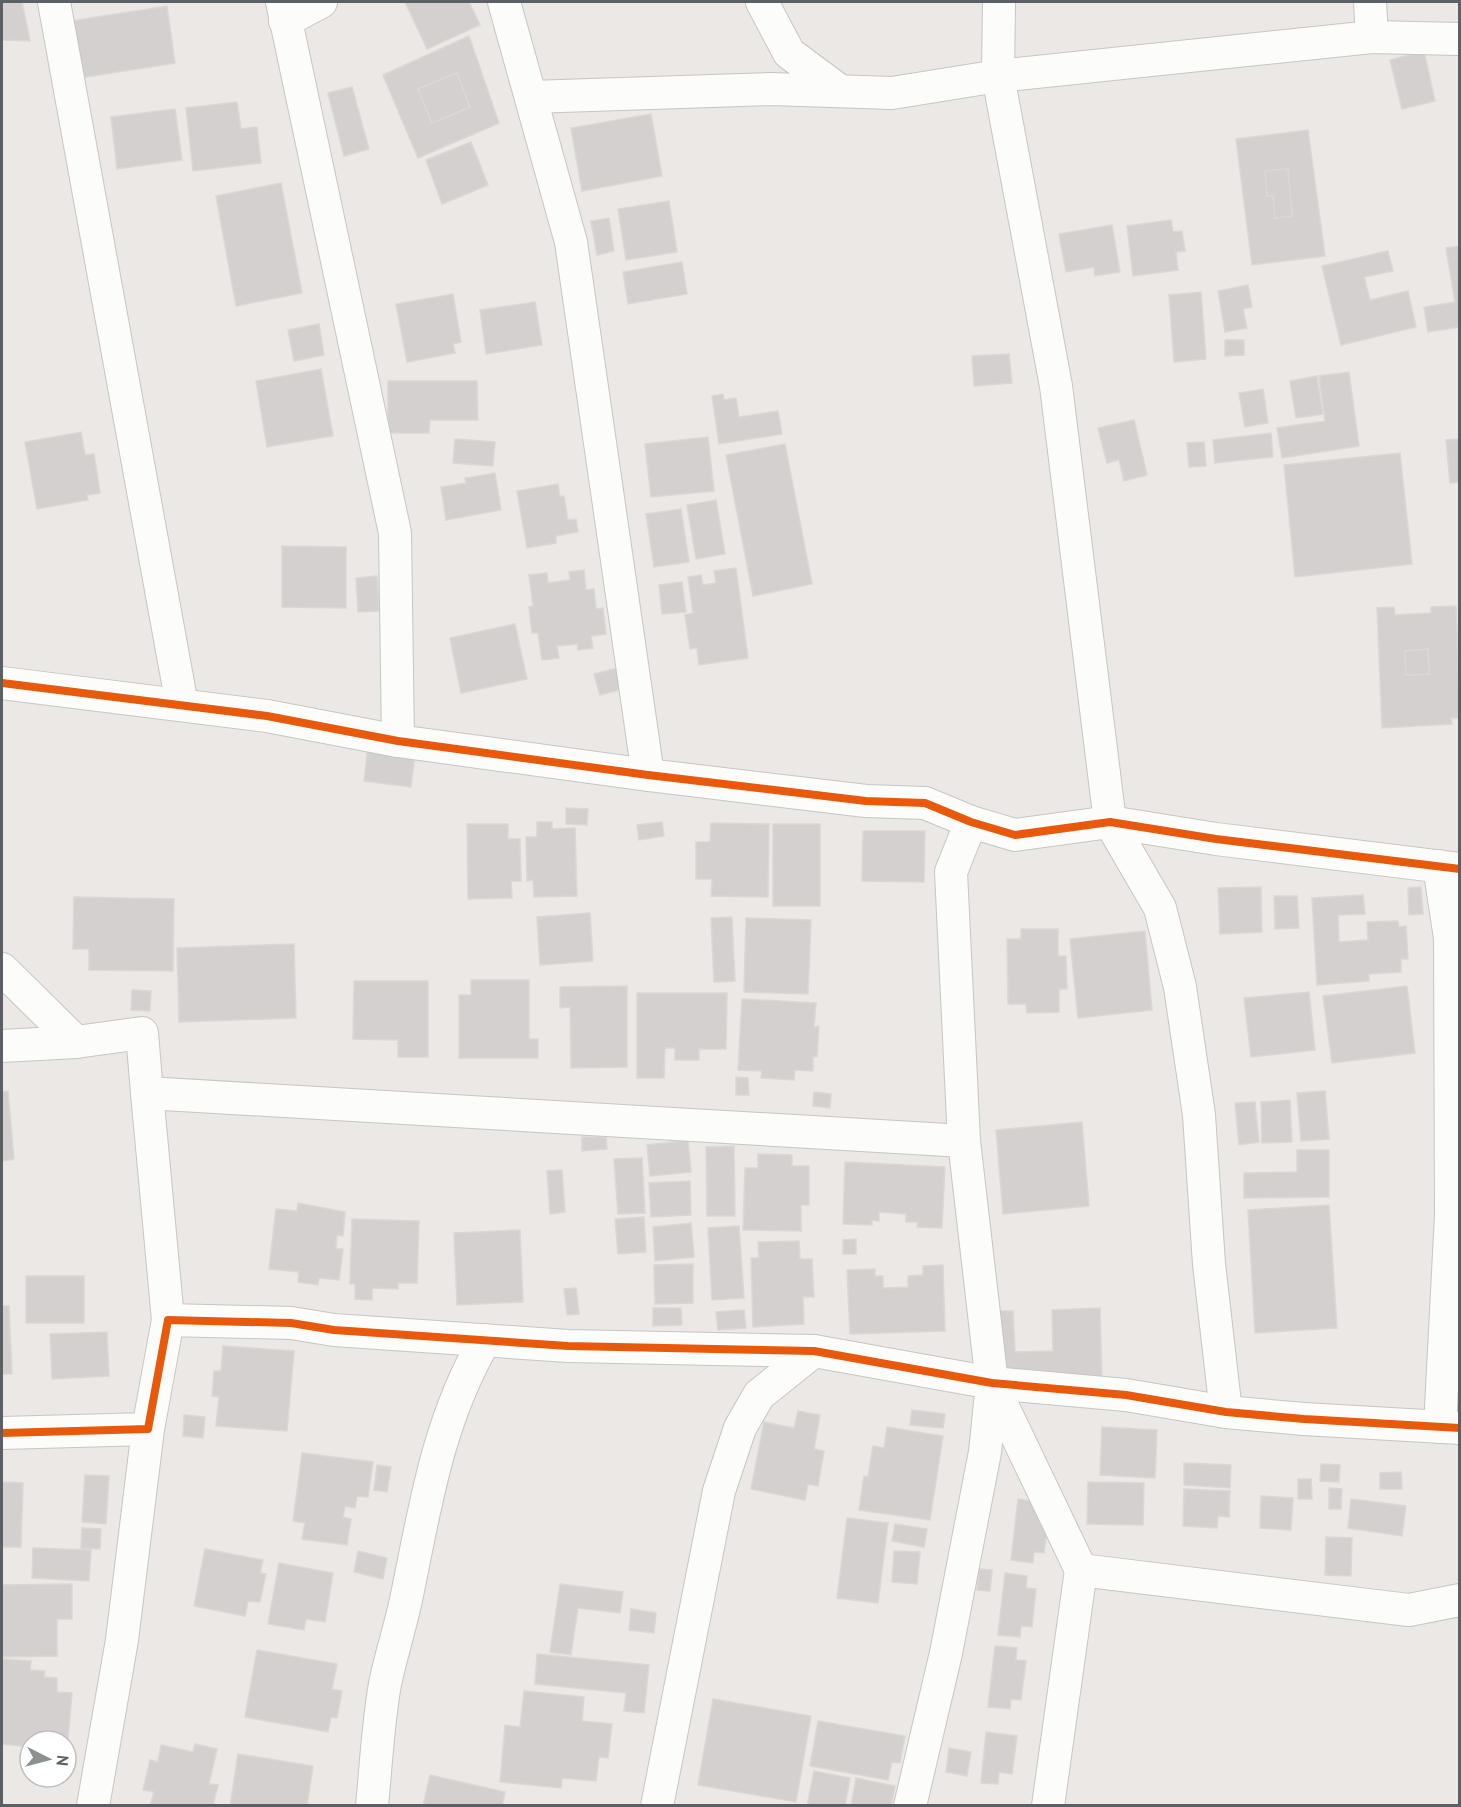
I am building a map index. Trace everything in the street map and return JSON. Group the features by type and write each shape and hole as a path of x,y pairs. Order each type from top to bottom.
{"street":[{"path":"54,2 182,705"},
{"path":"321,2 284,11 395,533 398,741"},
{"path":"504,2 571,242 648,775"},
{"path":"762,2 789,53 840,91"},
{"path":"999,2 998,76 1056,386 1110,822 1160,908 1180,987 1199,1115 1209,1264 1226,1412"},
{"path":"1370,2 1372,37"},
{"path":"531,97 771,89 892,93 998,76 1372,37 1460,39"},
{"path":"2,682 267,716 398,741 648,775 866,801 925,803 970,822 1015,835 1110,822 1216,839 1449,868 1455,1214 1450,1427 1226,1412 1126,1395 992,1383 814,1351 568,1346 334,1330 291,1323 168,1320"},
{"path":"910,1806 946,1653 986,1452 992,1383 964,1140 951,872 970,822"},
{"path":"2,969 76,1042"},
{"path":"2,1046 76,1042 142,1033 168,1320 148,1429 122,1640 93,1806"},
{"path":"147,1093 964,1140"},
{"path":"372,1806 385,1685 406,1601 425,1499 451,1409 466,1374 485,1341"},
{"path":"657,1806 719,1491 740,1428 759,1395 814,1351"},
{"path":"992,1383 1081,1570 1048,1806"},
{"path":"2,1433 148,1429"},
{"path":"1081,1570 1409,1610 1460,1600"}],"building":[{"path":"2,2 22,2 30,41 2,40"},
{"path":"405,2 469,2 480,25 427,49"},
{"path":"167,6 175,63 80,78 72,21"},
{"path":"469,36 499,123 418,158 383,75","holes":["457,73 470,107 432,123 418,89"]},
{"path":"1424,51 1435,101 1402,109 1390,60"},
{"path":"457,73 470,107 432,123 418,89"},
{"path":"352,87 369,149 344,156 328,93"},
{"path":"237,102 241,129 257,127 261,163 193,171 186,108"},
{"path":"175,109 182,160 117,169 111,117"},
{"path":"651,114 662,176 582,191 571,128"},
{"path":"1308,130 1325,256 1252,265 1236,139","holes":["1288,169 1292,216 1275,218 1273,196 1267,196 1265,171"]},
{"path":"471,142 488,185 442,204 426,160"},
{"path":"1288,169 1292,216 1275,218 1273,196 1267,196 1265,171"},
{"path":"281,183 302,293 236,306 216,196"},
{"path":"669,201 677,252 626,260 618,209"},
{"path":"609,218 614,251 597,255 591,221"},
{"path":"1171,220 1173,232 1182,231 1185,251 1176,252 1178,270 1133,276 1127,226"},
{"path":"1112,225 1120,272 1095,276 1094,267 1066,272 1059,234"},
{"path":"1460,246 1460,327 1428,332 1424,307 1455,302 1446,248"},
{"path":"1388,251 1393,271 1364,277 1370,300 1408,291 1416,327 1341,345 1322,266"},
{"path":"682,262 687,294 628,304 623,272"},
{"path":"1248,285 1252,307 1243,309 1247,328 1225,332 1218,291"},
{"path":"1201,292 1206,359 1174,362 1169,295"},
{"path":"453,294 461,342 453,344 455,353 407,362 396,304"},
{"path":"535,302 542,345 486,354 480,310"},
{"path":"319,324 324,355 294,361 288,330"},
{"path":"1225,340 1244,340 1244,355 1225,356"},
{"path":"1009,354 1012,383 974,386 972,356"},
{"path":"321,369 333,436 267,447 256,381"},
{"path":"1349,372 1359,446 1282,458 1277,428 1325,421 1319,376"},
{"path":"1317,376 1323,414 1296,418 1290,381"},
{"path":"388,381 477,381 478,420 430,420 429,433 388,433"},
{"path":"1263,389 1268,423 1245,427 1239,393"},
{"path":"723,394 724,400 736,398 739,417 778,411 782,434 719,444 712,396"},
{"path":"1134,420 1147,475 1124,481 1119,460 1107,463 1098,428"},
{"path":"81,432 85,455 94,454 100,493 87,495 88,500 37,509 25,442"},
{"path":"1271,433 1273,457 1215,463 1213,440"},
{"path":"708,437 714,491 651,497 645,444"},
{"path":"455,439 495,442 493,466 453,463"},
{"path":"1460,439 1460,482 1450,483 1446,440"},
{"path":"1204,442 1206,466 1189,467 1187,443"},
{"path":"785,444 812,584 753,596 726,455"},
{"path":"1400,453 1412,564 1295,577 1284,465"},
{"path":"495,473 501,510 446,520 441,487 466,483 465,478"},
{"path":"558,484 560,497 564,496 568,520 576,519 578,532 556,536 556,543 527,548 517,491"},
{"path":"716,500 725,554 696,559 687,505"},
{"path":"681,509 689,562 654,567 646,514"},
{"path":"282,546 346,547 346,608 282,607"},
{"path":"736,568 748,658 699,665 697,648 690,649 685,615 693,613 688,577 701,575 703,585 716,583 714,571"},
{"path":"584,570 586,590 594,589 596,609 603,608 606,634 591,636 593,648 578,650 577,644 557,646 559,658 542,660 538,633 532,633 529,607 533,606 529,575 547,573 548,583 570,580 569,572"},
{"path":"377,576 379,611 358,612 356,578"},
{"path":"682,582 686,612 662,614 659,585"},
{"path":"1456,606 1460,718 1451,718 1452,724 1382,728 1377,608 1394,607 1395,615 1431,613 1431,607","holes":["1428,649 1429,674 1406,675 1405,651"]},
{"path":"515,624 527,679 461,693 450,638"},
{"path":"1428,649 1429,674 1406,675 1405,651"},
{"path":"629,665 634,686 600,695 594,674"},
{"path":"368,747 415,754 411,787 364,781"},
{"path":"566,808 588,809 587,825 566,824"},
{"path":"537,822 552,822 552,829 575,828 577,896 534,897 533,880 527,881 526,837 537,837"},
{"path":"662,822 664,836 639,840 637,825"},
{"path":"711,823 769,824 768,897 711,896 712,879 696,879 696,842 710,842"},
{"path":"467,824 508,824 508,839 520,839 521,881 511,881 512,898 468,899"},
{"path":"773,824 820,824 820,906 773,906"},
{"path":"863,831 925,831 924,882 862,881"},
{"path":"1261,887 1262,932 1220,934 1218,888"},
{"path":"1421,887 1423,914 1409,915 1408,888"},
{"path":"1363,895 1365,914 1338,915 1339,942 1368,940 1367,922 1398,921 1399,927 1406,926 1408,959 1401,959 1401,972 1369,974 1369,981 1317,985 1312,898"},
{"path":"1274,896 1297,896 1299,928 1275,929"},
{"path":"74,897 174,899 173,971 89,970 89,949 73,949"},
{"path":"590,913 593,961 540,965 537,917"},
{"path":"732,917 735,981 714,982 711,918"},
{"path":"746,918 811,920 808,994 744,992"},
{"path":"1021,929 1058,929 1058,956 1066,956 1067,989 1059,989 1059,1012 1027,1013 1026,1004 1008,1004 1007,939 1021,939"},
{"path":"1145,931 1152,1010 1078,1018 1070,939"},
{"path":"294,944 296,1018 179,1022 177,948"},
{"path":"471,980 529,980 529,1039 538,1039 538,1058 459,1058 459,995 471,995"},
{"path":"354,981 428,981 428,1057 398,1057 398,1040 353,1039"},
{"path":"627,986 627,1067 571,1068 570,1007 560,1008 560,987"},
{"path":"1407,986 1415,1053 1332,1063 1323,996"},
{"path":"132,990 151,991 150,1011 131,1010"},
{"path":"1309,992 1315,1050 1251,1057 1244,998"},
{"path":"637,993 727,993 726,1049 699,1049 699,1060 675,1060 675,1048 665,1048 664,1078 637,1078"},
{"path":"742,999 816,1003 814,1027 819,1026 817,1057 813,1057 813,1071 795,1070 794,1080 761,1078 762,1071 738,1070"},
{"path":"736,1077 748,1078 749,1095 736,1095"},
{"path":"8,1091 14,1159 2,1161 2,1092"},
{"path":"1325,1091 1329,1139 1301,1141 1297,1093"},
{"path":"814,1092 831,1094 830,1108 813,1106"},
{"path":"1290,1100 1292,1142 1262,1143 1261,1102"},
{"path":"1255,1102 1259,1142 1239,1145 1235,1103"},
{"path":"1082,1122 1089,1206 1003,1214 996,1130"},
{"path":"582,1137 606,1137 607,1149 582,1151"},
{"path":"688,1140 691,1172 650,1176 647,1145"},
{"path":"734,1146 735,1216 707,1216 706,1147"},
{"path":"1297,1150 1329,1150 1329,1197 1244,1198 1244,1173 1297,1172"},
{"path":"758,1154 792,1155 792,1166 809,1166 809,1205 801,1205 801,1231 743,1230 745,1168 758,1168"},
{"path":"642,1158 645,1213 618,1214 614,1159"},
{"path":"845,1162 945,1167 942,1228 917,1227 918,1222 906,1222 906,1214 879,1212 879,1221 872,1220 872,1225 843,1224"},
{"path":"562,1170 565,1212 550,1214 547,1171"},
{"path":"690,1181 691,1215 651,1217 649,1183"},
{"path":"298,1203 345,1212 343,1236 337,1235 336,1249 343,1249 339,1280 319,1278 318,1285 298,1282 299,1272 269,1269 276,1209 297,1211"},
{"path":"1329,1205 1337,1328 1255,1333 1248,1210"},
{"path":"644,1217 646,1252 618,1254 615,1219"},
{"path":"352,1219 419,1221 417,1283 398,1283 398,1289 372,1288 372,1300 355,1299 355,1284 350,1284"},
{"path":"691,1223 694,1257 655,1261 653,1227"},
{"path":"739,1226 744,1298 712,1300 708,1228"},
{"path":"520,1230 523,1302 457,1305 454,1233"},
{"path":"856,1239 856,1254 843,1254 843,1240"},
{"path":"799,1241 800,1259 812,1259 814,1297 803,1297 804,1324 753,1327 751,1258 759,1258 758,1242"},
{"path":"693,1264 693,1303 655,1304 654,1265"},
{"path":"943,1265 945,1331 850,1334 847,1270 875,1269 875,1276 883,1276 883,1288 908,1287 908,1276 923,1275 923,1266"},
{"path":"26,1276 84,1276 84,1323 26,1323"},
{"path":"576,1288 579,1314 567,1315 564,1289"},
{"path":"2,1306 9,1306 12,1374 2,1374"},
{"path":"653,1308 681,1308 682,1325 653,1326"},
{"path":"1100,1308 1102,1377 998,1380 996,1311 1013,1311 1015,1352 1053,1351 1052,1310"},
{"path":"744,1310 746,1328 718,1330 716,1312"},
{"path":"107,1332 109,1376 52,1379 50,1334"},
{"path":"223,1346 294,1351 287,1431 216,1426 219,1397 212,1396 214,1371 221,1371"},
{"path":"912,1410 945,1414 943,1428 910,1425"},
{"path":"798,1411 820,1415 814,1449 824,1451 818,1486 808,1484 805,1500 751,1489 764,1422 794,1428"},
{"path":"184,1415 205,1417 203,1438 183,1436"},
{"path":"887,1427 943,1436 930,1520 859,1510 864,1476 868,1477 873,1446 884,1448"},
{"path":"1102,1427 1157,1430 1155,1478 1100,1475"},
{"path":"302,1453 373,1462 368,1497 357,1496 355,1508 345,1506 343,1517 351,1519 347,1545 302,1539 305,1523 293,1521"},
{"path":"1184,1463 1231,1465 1230,1488 1184,1485"},
{"path":"1321,1464 1340,1465 1339,1482 1320,1481"},
{"path":"377,1465 391,1467 387,1492 374,1490"},
{"path":"1401,1472 1402,1489 1380,1489 1380,1473"},
{"path":"85,1475 109,1476 106,1524 82,1522"},
{"path":"1298,1479 1311,1479 1312,1499 1298,1499"},
{"path":"2,1482 23,1483 21,1547 2,1547"},
{"path":"1088,1482 1144,1483 1143,1525 1087,1524"},
{"path":"1329,1488 1342,1489 1341,1509 1329,1509"},
{"path":"1184,1489 1230,1491 1229,1517 1218,1516 1217,1528 1183,1526"},
{"path":"1261,1496 1293,1498 1291,1530 1260,1528"},
{"path":"1018,1499 1040,1502 1049,1515 1044,1553 1034,1552 1033,1563 1011,1560"},
{"path":"1351,1499 1406,1506 1402,1536 1348,1528"},
{"path":"847,1518 888,1523 878,1603 837,1598"},
{"path":"895,1524 927,1529 924,1547 892,1541"},
{"path":"82,1528 101,1529 100,1549 81,1548"},
{"path":"1326,1537 1352,1538 1351,1576 1325,1575"},
{"path":"33,1548 91,1550 89,1581 32,1578"},
{"path":"205,1549 263,1560 260,1573 266,1574 260,1602 248,1601 245,1616 194,1606"},
{"path":"358,1551 387,1558 383,1579 354,1572"},
{"path":"894,1551 920,1552 917,1584 892,1582"},
{"path":"279,1563 333,1573 325,1622 306,1619 304,1630 268,1624"},
{"path":"979,1569 992,1570 990,1591 977,1590"},
{"path":"1005,1573 1027,1576 1026,1588 1036,1589 1032,1627 1021,1626 1020,1637 998,1635"},
{"path":"72,1584 72,1619 57,1619 57,1656 2,1657 2,1585"},
{"path":"560,1584 623,1592 620,1613 578,1608 571,1655 550,1652"},
{"path":"631,1609 656,1613 654,1633 629,1630"},
{"path":"995,1646 1017,1648 1016,1660 1026,1661 1021,1700 1011,1699 1010,1709 988,1707"},
{"path":"257,1650 337,1664 332,1689 342,1691 337,1718 331,1717 328,1732 245,1717"},
{"path":"537,1654 649,1665 644,1713 624,1711 626,1693 535,1684"},
{"path":"2,1659 31,1661 30,1670 45,1671 44,1677 57,1678 57,1692 72,1693 69,1729 18,1729 18,1746 2,1744"},
{"path":"524,1691 584,1697 582,1721 612,1724 608,1758 599,1757 596,1781 562,1778 561,1788 500,1782 505,1725 520,1727"},
{"path":"713,1699 811,1716 796,1802 698,1785"},
{"path":"818,1721 905,1736 900,1763 892,1762 888,1780 810,1766"},
{"path":"986,1732 1017,1736 1012,1774 999,1772 998,1784 981,1783"},
{"path":"195,1744 217,1749 209,1784 218,1785 213,1806 150,1806 154,1792 143,1790 150,1760 158,1762 161,1745 193,1752"},
{"path":"949,1748 971,1752 967,1776 946,1772"},
{"path":"238,1754 313,1766 307,1806 230,1806"},
{"path":"814,1771 850,1778 845,1806 807,1806"},
{"path":"430,1775 505,1792 502,1806 423,1806"},
{"path":"856,1778 895,1786 891,1806 851,1806"}],"cycle path":[{"path":"2,683 267,716 398,741 648,775 866,801 925,803 971,822 1015,835 1110,822 1216,839 1460,869"},
{"path":"2,1433 148,1429 168,1320 291,1323 334,1330 568,1346 814,1351 992,1383 1126,1395 1226,1412 1460,1428"}]}
